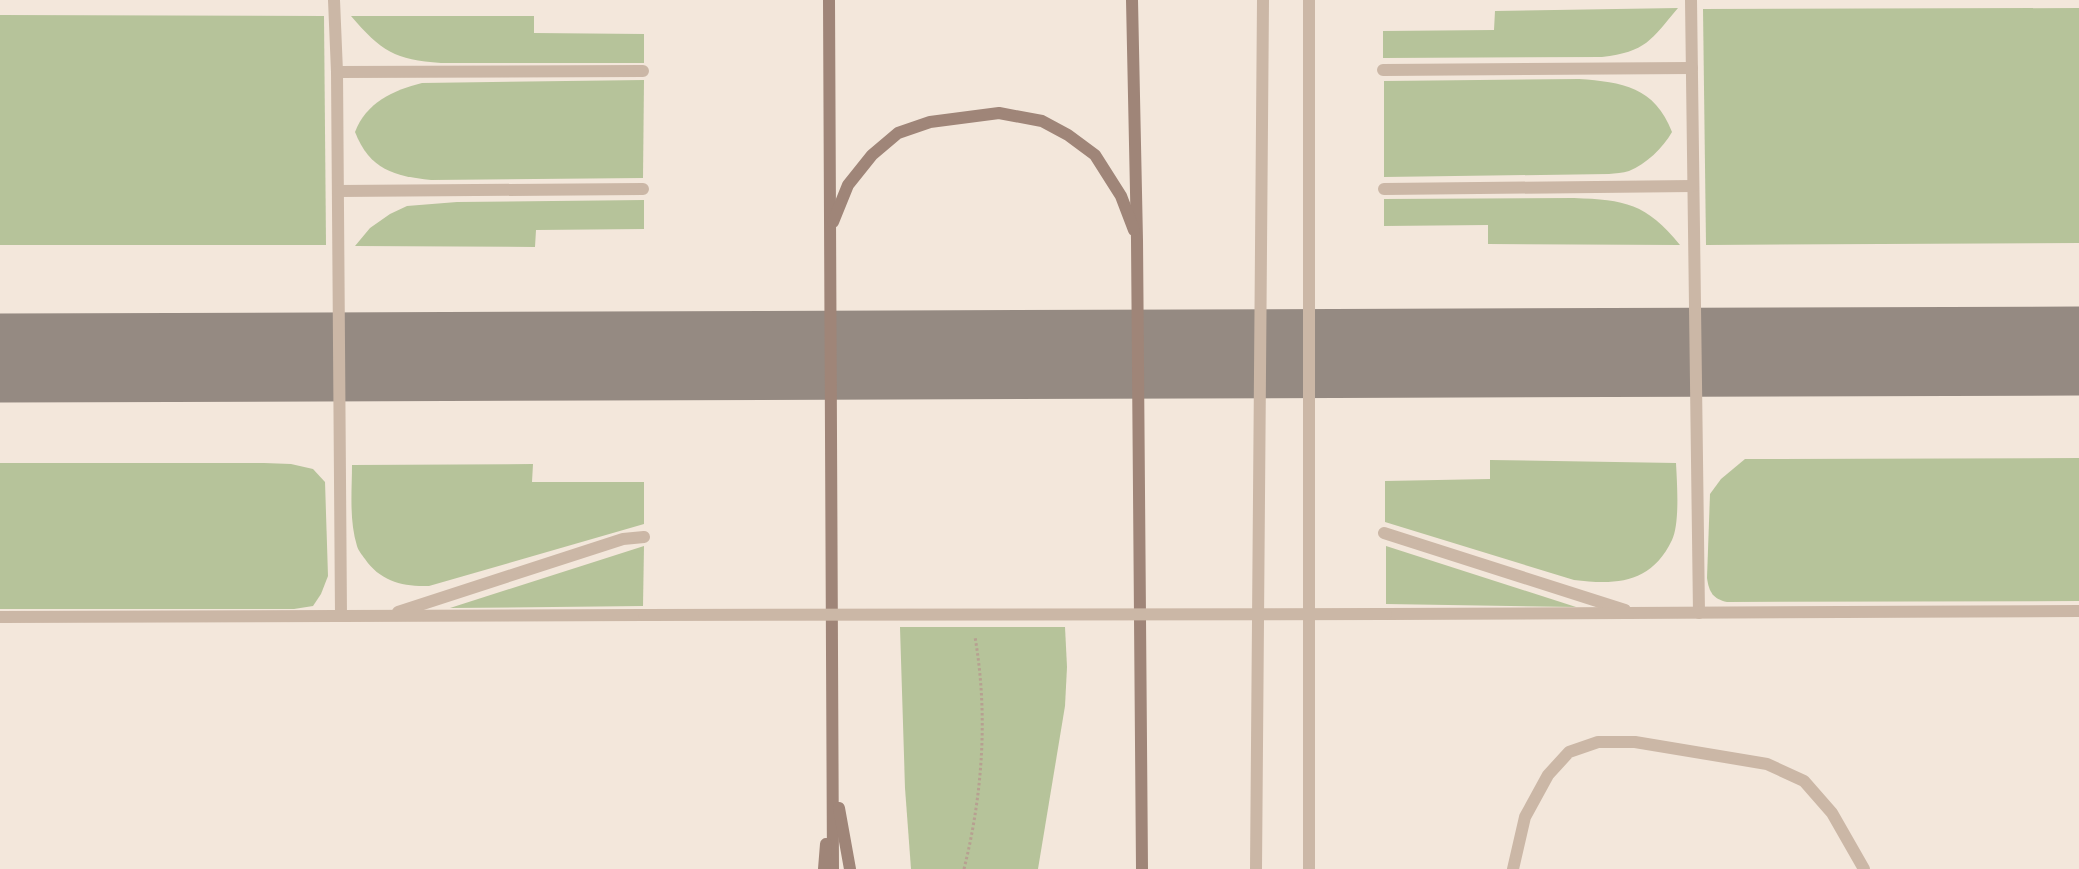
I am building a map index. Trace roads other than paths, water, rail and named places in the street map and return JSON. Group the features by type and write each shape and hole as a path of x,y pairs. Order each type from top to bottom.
{"main road":[{"path":"829,0 833,869"},
{"path":"1132,0 1138,240 1142,869"},
{"path":"831,229 848,185 872,155 898,133 930,122 998,113 1042,121 1068,135 1095,155 1121,196 1138,240"},
{"path":"824,869 834,776"},
{"path":"834,776 850,869"}],"street":[{"path":"334,0 338,72 341,616"},
{"path":"1256,869 1263,0"},
{"path":"1309,0 1309,869"},
{"path":"1691,0 1699,613"},
{"path":"1383,70 1692,68"},
{"path":"338,72 644,71"},
{"path":"1384,189 1694,186"},
{"path":"338,190 643,189"},
{"path":"1384,533 1636,613"},
{"path":"386,616 623,539 644,537"},
{"path":"0,617 2079,611"},
{"path":"1513,869 1525,817 1548,775 1569,752 1598,742 1635,742 1767,764 1804,781 1832,813 1864,869"}]}
